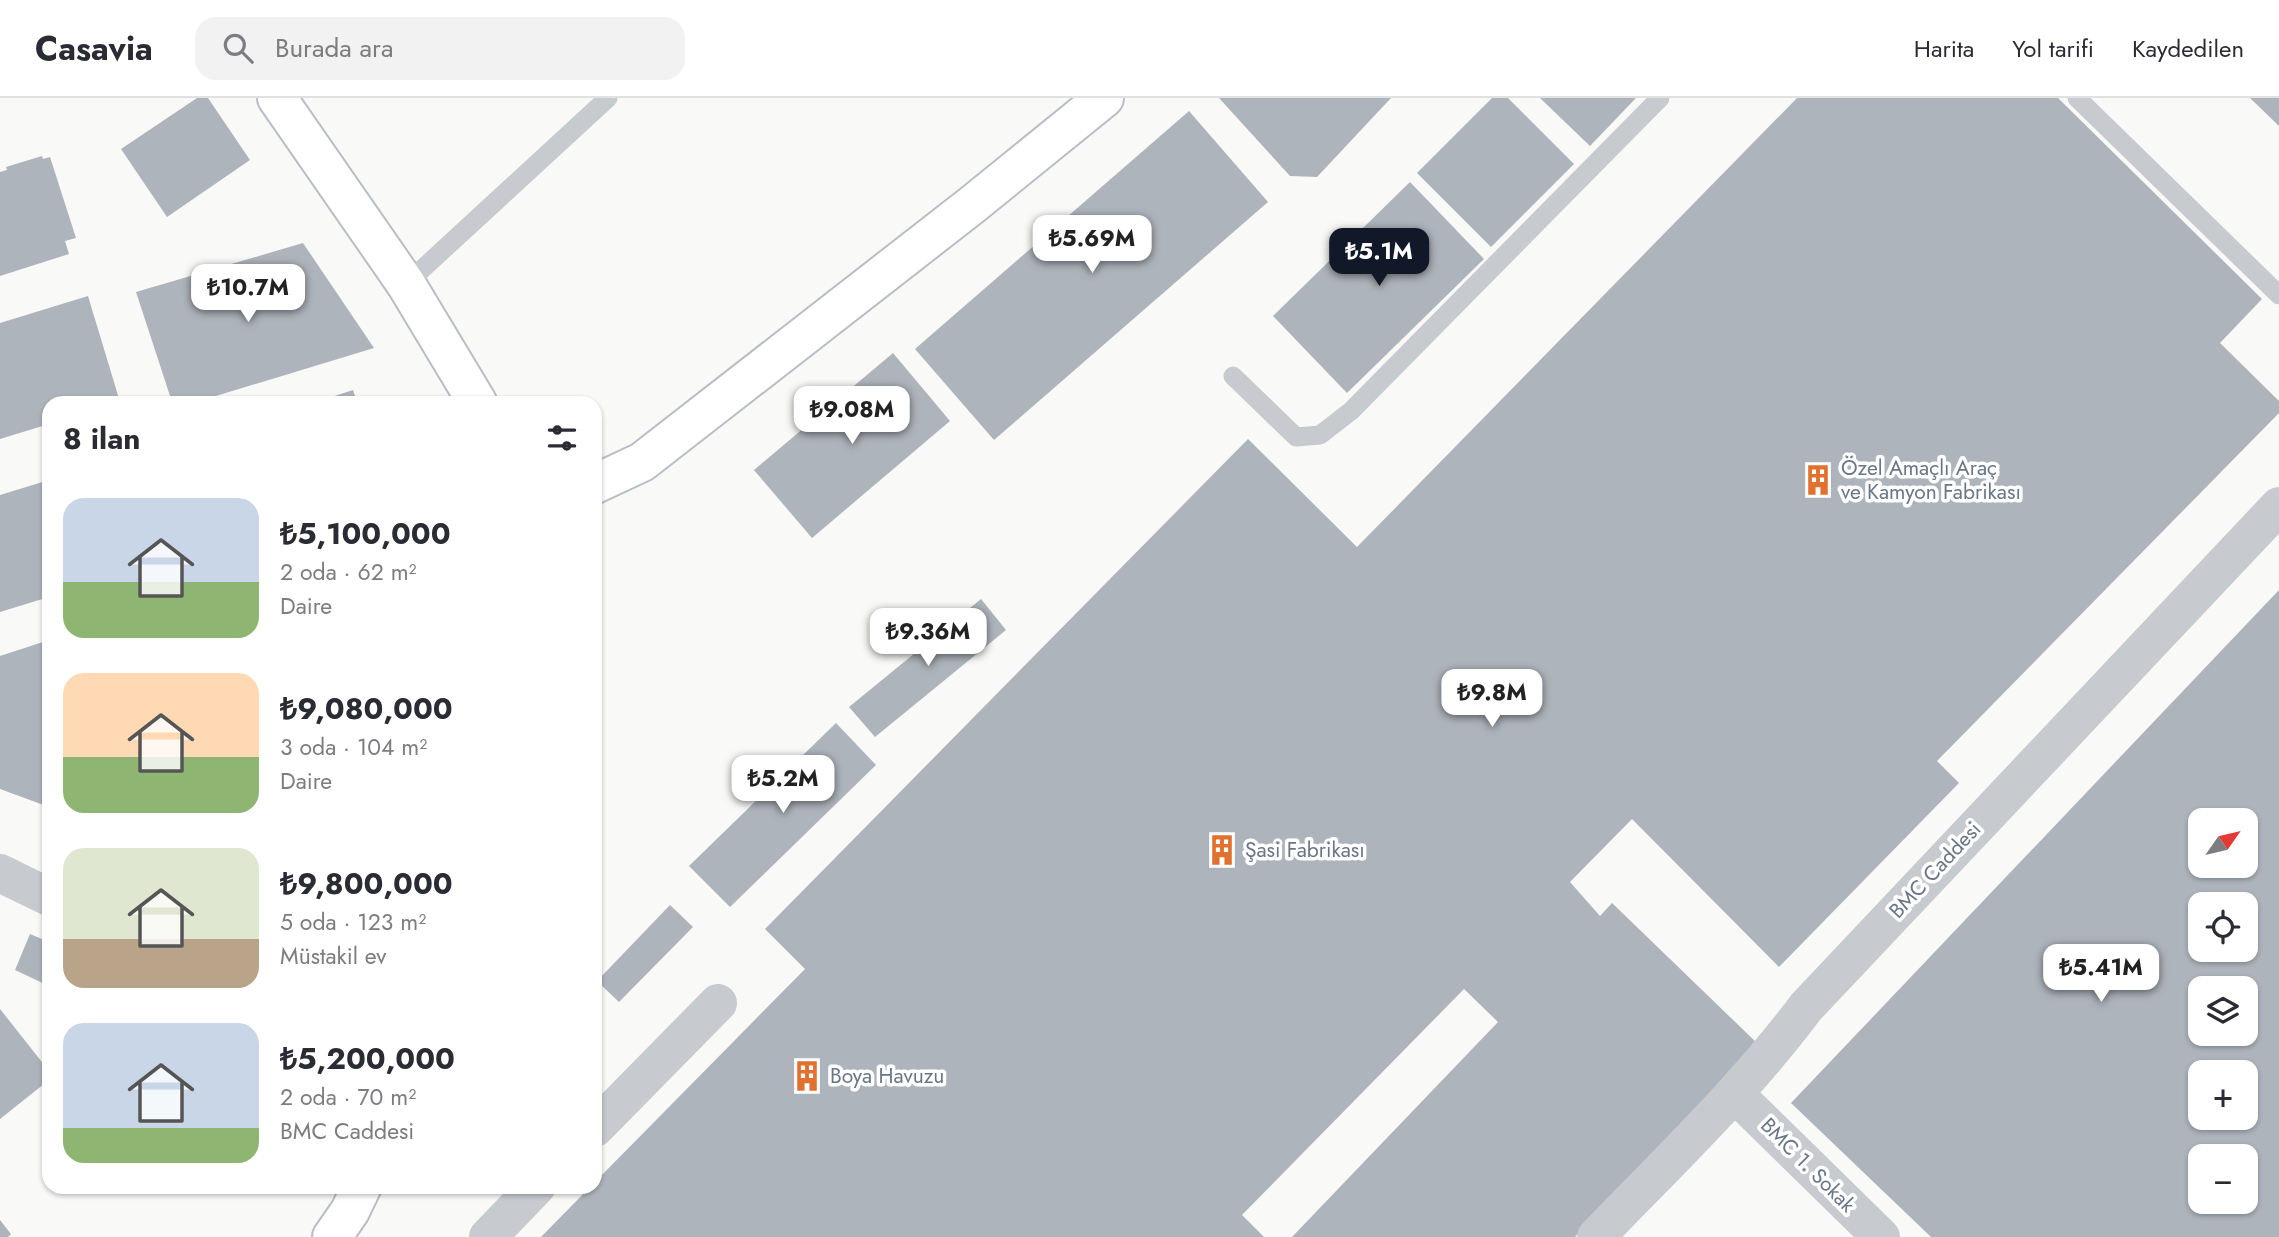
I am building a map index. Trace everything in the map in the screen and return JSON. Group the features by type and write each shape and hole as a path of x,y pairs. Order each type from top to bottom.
{"street":[{"path":"277,98 406,284 473,396"},
{"path":"602,481 642,462 972,205 1104,98"},
{"name":"BMC Caddesi","path":"1596,1237 1735,1094 1806,1007 2279,506"},
{"path":"0,873 42,894"},
{"path":"602,1121 718,1003"},
{"name":"BMC 1. Sokak","path":"1735,1094 1881,1237"},
{"path":"332,1237 358,1194"},
{"path":"488,1237 529,1194"}],"lane":[{"path":"406,284 608,98"},
{"path":"1233,376 1296,437 1320,435 1351,411 1660,98"},
{"path":"2077,98 2279,295"}],"building":[{"path":"197,98 208,98 250,160 167,217 121,149"},
{"path":"1219,98 1391,98 1317,177 1290,176"},
{"path":"1492,98 1508,98 1574,164 1491,247 1417,173"},
{"path":"1540,98 1636,98 1590,146"},
{"path":"1797,98 2058,98 2262,299 2220,343 2279,401 2279,413 1937,761 1959,783 1779,967 1632,819 1570,882 1600,916 1612,903 1758,1044 1575,1237 1292,1237 1498,1022 1464,989 1242,1215 1264,1237 541,1237 583,1194 602,1194 602,1175 805,969 765,929 1248,439 1357,547"},
{"path":"2250,98 2279,98 2279,126"},
{"path":"1189,111 1268,202 994,440 915,349"},
{"path":"42,156 43,159 50,157 76,238 65,241 69,254 0,276 0,172 7,170 6,167"},
{"path":"1410,182 1484,259 1347,393 1273,316"},
{"path":"303,243 374,348 216,396 170,396 136,292"},
{"path":"88,296 118,396 42,396 42,426 0,439 0,323"},
{"path":"893,353 950,421 812,538 754,470"},
{"path":"353,390 355,396 334,396"},
{"path":"42,482 42,599 0,612 0,495"},
{"path":"2279,590 2279,1237 1931,1237 1791,1103"},
{"path":"981,599 1006,630 875,737 849,707"},
{"path":"42,642 42,804 0,789 0,656"},
{"path":"836,723 876,765 730,907 689,866"},
{"path":"670,905 693,927 619,1002 602,986 602,976"},
{"path":"30,934 42,939 42,983 15,970"},
{"path":"0,1009 42,1062 42,1086 0,1119"},
{"path":"0,1220 11,1234 8,1237 0,1237"}],"place":[{"name":"Özel Amaçlı Araç ve Kamyon Fabrikası","path":"1818,480"},
{"name":"Şasi Fabrikası","path":"1222,850"},
{"name":"Boya Havuzu","path":"807,1076"}]}
